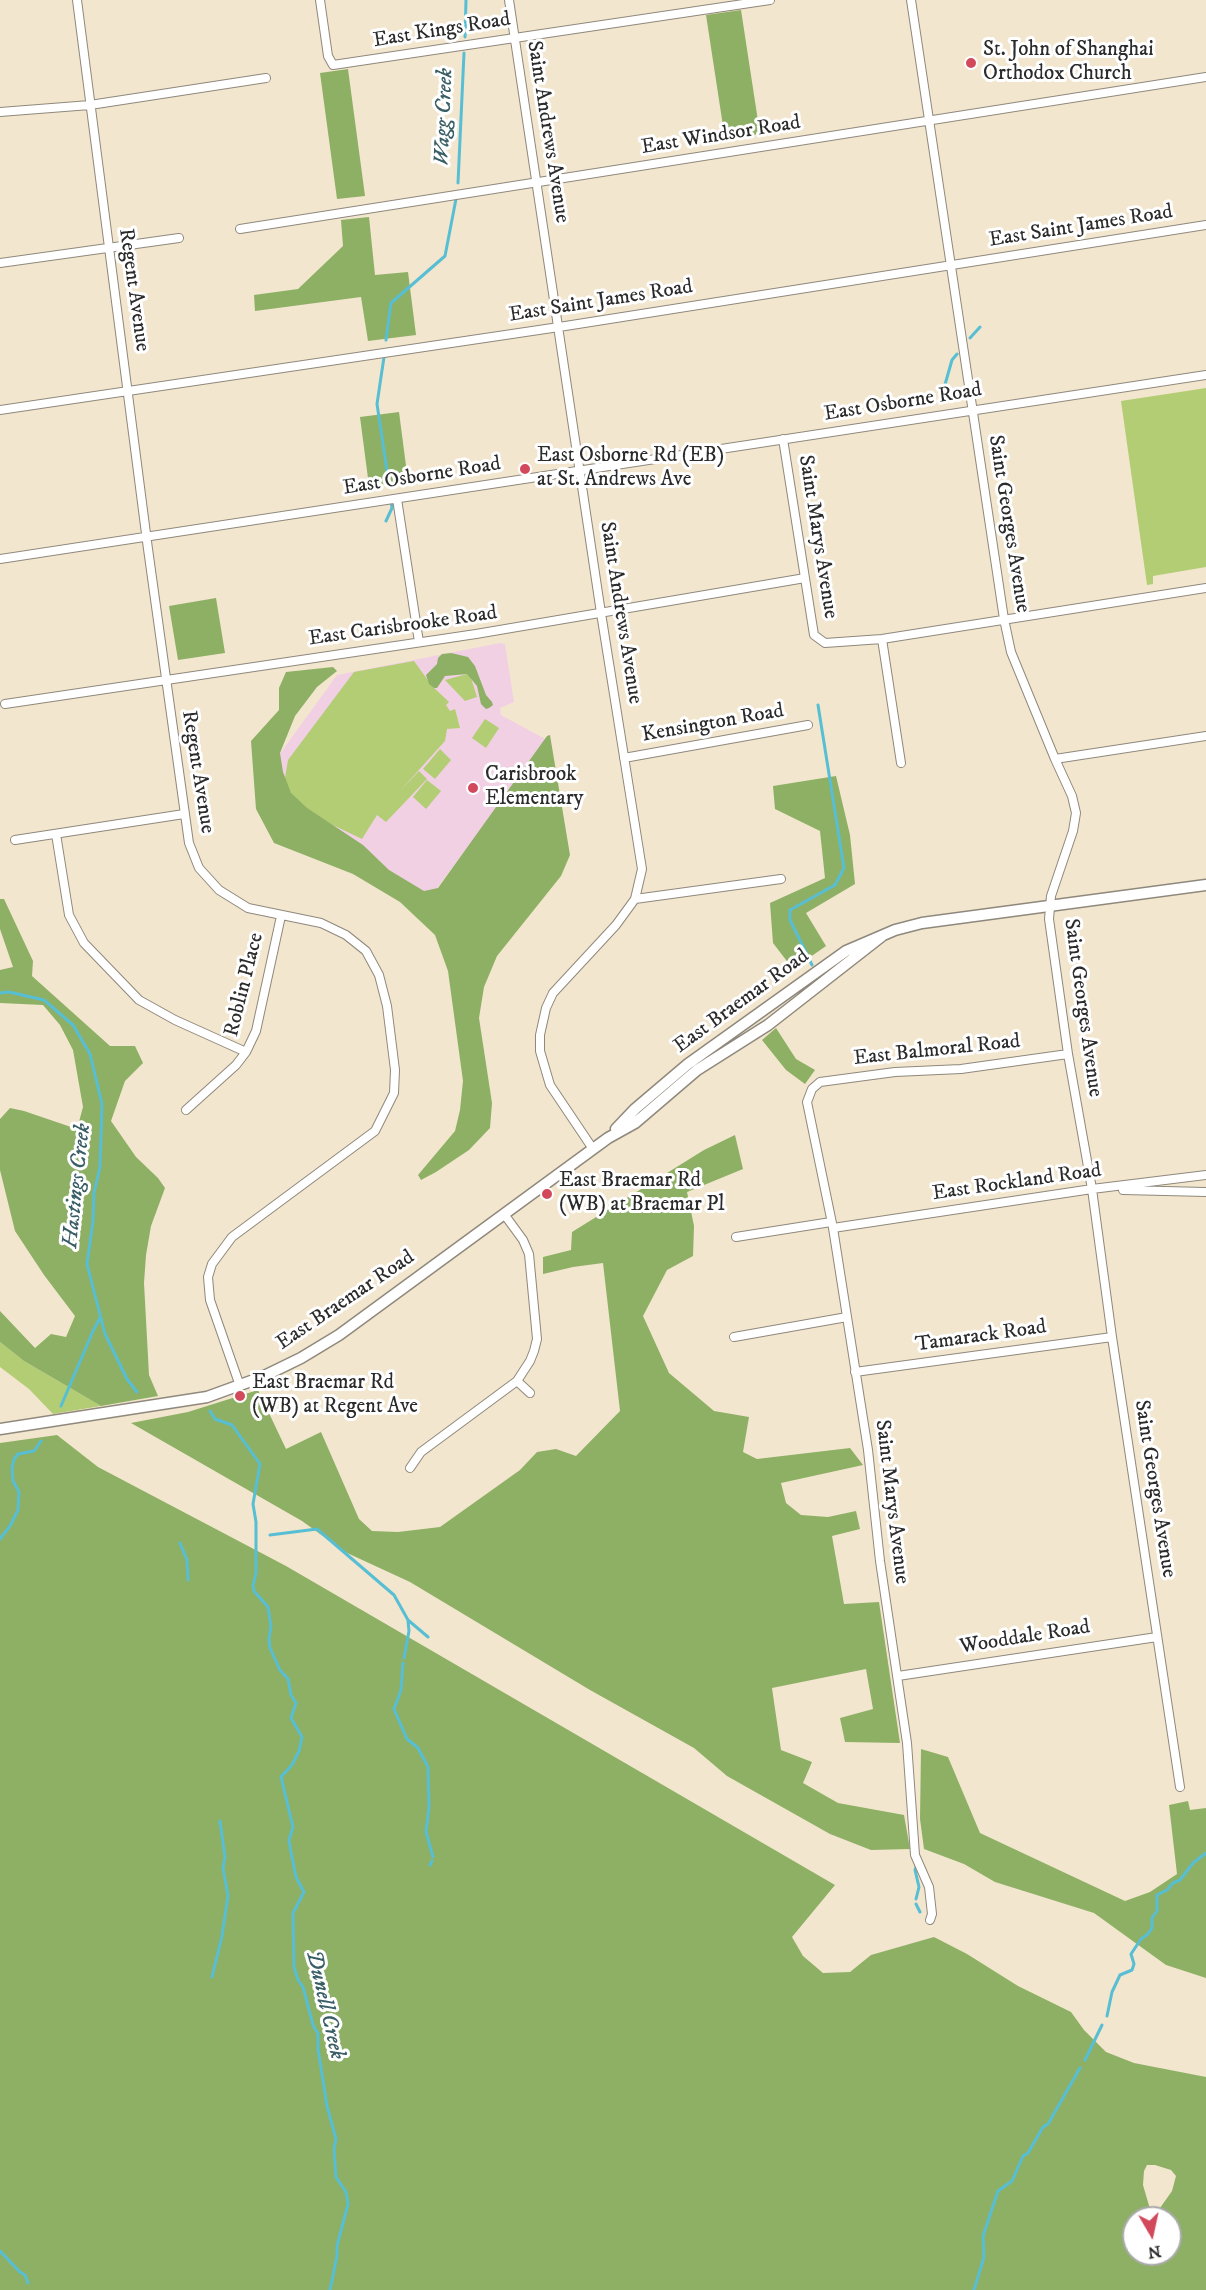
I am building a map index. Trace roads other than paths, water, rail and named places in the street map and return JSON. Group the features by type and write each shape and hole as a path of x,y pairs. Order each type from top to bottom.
{"street":[{"name":"Regent Avenue","path":"77,0 189,843 199,868 219,890 248,908 321,923 346,935 366,951 379,975 387,1006 395,1070 394,1093 375,1131 232,1237 212,1264 208,1277 210,1300 240,1386"},
{"name":"East Kings Road","path":"320,0 328,56 333,65 717,4 770,0"},
{"name":"Saint Andrews Avenue","path":"509,0 642,869 635,899 616,924 552,993 540,1035 540,1051 550,1085 593,1149"},
{"name":"Saint Georges Avenue","path":"911,0 1004,619 1011,652 1072,796 1076,813 1073,831 1052,895 1049,919 1068,1054 1092,1189 1180,1787"},
{"name":"East Windsor Road","path":"240,229 1206,77"},
{"path":"0,112 90,105 266,78"},
{"name":"East Saint James Road","path":"0,410 559,327 1206,225"},
{"path":"0,263 179,238"},
{"name":"East Osborne Road","path":"0,559 1206,375"},
{"name":"Saint Marys Avenue","path":"783,439 814,635 825,643 882,639"},
{"path":"397,499 419,642"},
{"name":"East Carisbrooke Road","path":"5,704 419,642 805,578"},
{"path":"901,763 882,639 1206,588"},
{"name":"Kensington Road","path":"624,758 808,725"},
{"path":"1055,759 1206,736"},
{"path":"15,840 184,814"},
{"path":"56,834 69,915 84,943 139,1000 175,1020 246,1052"},
{"path":"635,899 781,879"},
{"name":"East Braemar Road","path":"0,1429 190,1401 240,1386 282,1369 321,1347 608,1138 635,1123 697,1070 768,1025 882,936 922,922 1206,885"},
{"name":"Roblin Place","path":"186,1110 228,1073 246,1052 256,1031 280,916"},
{"name":"East Balmoral Road","path":"812,1089 820,1083 895,1072 961,1069 1068,1054"},
{"name":"Saint Marys Avenue","path":"812,1089 807,1107 832,1225 868,1450 880,1561 907,1743 915,1855 929,1887 932,1914 930,1920"},
{"name":"East Rockland Road","path":"736,1237 1206,1175"},
{"path":"1102,1189 1206,1192"},
{"path":"410,1468 421,1452 517,1381 530,1361 537,1339 529,1254 523,1240 504,1214"},
{"path":"734,1337 847,1317"},
{"name":"Tamarack Road","path":"855,1372 1112,1337"},
{"path":"517,1381 530,1393"},
{"name":"Wooddale Road","path":"898,1676 1157,1637"}],"waterway":[{"name":"Wagg Creek","path":"465,37 466,0"},
{"name":"Wagg Creek","path":"458,183 464,53"},
{"name":"Wagg Creek","path":"386,340 391,303 445,256 456,199"},
{"path":"970,338 980,327"},
{"path":"940,402 952,360 957,354"},
{"name":"Wagg Creek","path":"384,357 377,404 389,484"},
{"name":"Wagg Creek","path":"386,521 392,508 391,501"},
{"path":"812,965 790,920 790,910 835,885 844,868 818,705"},
{"name":"Hastings Creek","path":"0,993 9,992 44,1000 73,1025 90,1054 102,1104 100,1167 94,1193 87,1264 105,1334 127,1379 137,1392"},
{"path":"61,1406 100,1318"},
{"name":"Dunell Creek","path":"210,1411 215,1419 232,1425 260,1464 253,1504 256,1522 256,1573 253,1586 254,1591 268,1607 271,1627 270,1648 280,1670 288,1679 291,1695 296,1703 291,1718 302,1737 299,1751 292,1765 281,1777 293,1827 289,1840 291,1852 296,1877 304,1892 293,1913 294,1967 318,2034 318,2049 327,2106 336,2139 334,2149 336,2177 346,2192 348,2204 337,2246 330,2290"},
{"path":"0,1539 18,1510 19,1492 13,1481 14,1459 18,1454 34,1451 41,1441"},
{"path":"270,1535 317,1529 394,1595 408,1620 428,1637"},
{"path":"180,1543 187,1560 188,1580"},
{"path":"404,1658 409,1631 408,1621"},
{"path":"403,1663 401,1690 394,1709 407,1739 418,1748 428,1767 429,1807 426,1832 433,1857"},
{"path":"212,1977 222,1936 228,1896 223,1868 225,1857 220,1821"},
{"path":"1107,2016 1112,1992 1120,1975 1132,1970 1134,1964 1131,1954 1152,1928 1152,1918 1157,1911 1157,1895 1180,1880 1193,1863 1206,1853"},
{"path":"430,1865 432,1861"},
{"path":"916,1867 919,1887 916,1899"},
{"path":"916,1904 920,1912"},
{"path":"1085,2060 1102,2025"},
{"path":"974,2290 984,2257 983,2236 998,2191 1012,2181 1023,2156 1028,2153 1043,2127 1048,2124 1080,2068"},
{"path":"0,2251 25,2275 28,2283"}],"place":[{"name":"St. John of Shanghai Orthodox Church","path":"971,63"},
{"name":"East Osborne Rd (EB) at St. Andrews Ave","path":"525,469"},
{"name":"Carisbrook Elementary","path":"473,788"},
{"name":"East Braemar Rd (WB) at Braemar Pl","path":"547,1194"},
{"name":"East Braemar Rd (WB) at Regent Ave","path":"240,1396"}]}
